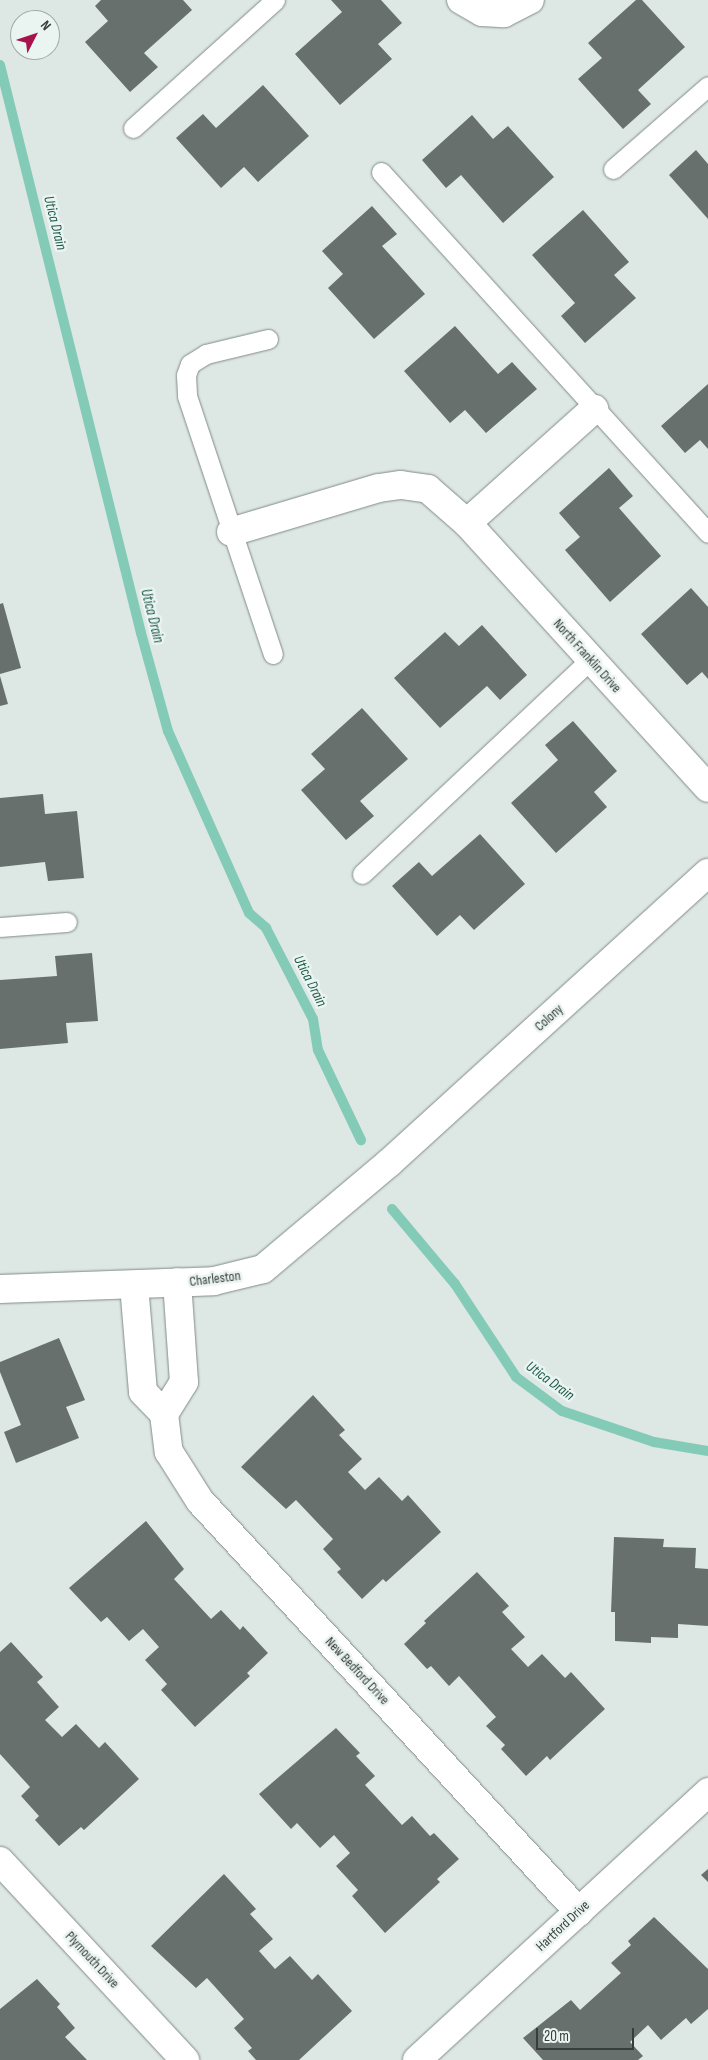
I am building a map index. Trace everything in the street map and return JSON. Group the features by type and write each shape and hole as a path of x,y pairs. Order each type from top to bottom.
{"street":[{"path":"461,0 482,12 504,13 530,0"},
{"path":"467,523 594,409"},
{"name":"North Franklin Drive","path":"231,532 379,488 401,485 428,489 467,523 708,788"},
{"name":"Colony","path":"389,1163 708,873"},
{"name":"Charleston","path":"0,1289 214,1281 263,1269 389,1163"},
{"path":"134,1285 143,1392 164,1414 184,1382 177,1282"},
{"name":"New Bedford Drive","path":"164,1414 169,1452 200,1501 579,1912"},
{"name":"Hartford Drive","path":"417,2060 708,1792"},
{"name":"Plymouth Drive","path":"0,1861 185,2060"}],"lane":[{"path":"133,128 275,0"},
{"path":"613,169 708,86"},
{"path":"381,172 708,533"},
{"path":"268,339 206,354 190,364 186,375 187,396 273,654"},
{"path":"362,874 590,660"},
{"path":"0,928 67,922"}],"building":[{"path":"101,0 183,0 192,10 144,53 158,67 130,92 85,42 108,21 95,6"},
{"path":"331,0 381,0 402,23 378,44 392,59 340,105 295,54 342,12"},
{"path":"636,0 642,0 685,47 638,90 651,104 623,129 578,79 602,58 588,43"},
{"path":"263,85 309,136 258,182 244,167 221,188 176,138 203,114 216,128"},
{"path":"472,115 493,139 508,126 554,177 503,223 461,175 446,188 422,160"},
{"path":"696,150 708,164 708,219 669,175"},
{"path":"372,206 397,234 382,246 425,294 374,339 328,288 343,274 322,251"},
{"path":"583,210 629,262 614,275 636,298 585,343 561,316 575,303 532,255"},
{"path":"455,326 498,374 512,362 537,389 486,433 465,410 450,423 404,371"},
{"path":"708,384 708,449 700,440 685,453 661,426"},
{"path":"609,468 633,496 619,508 661,556 610,602 565,550 580,537 559,513"},
{"path":"691,588 708,607 708,679 702,672 687,685 641,634"},
{"path":"3,603 21,668 0,674 0,604"},
{"path":"482,625 527,675 500,700 487,686 440,728 394,678 445,632 459,646"},
{"path":"0,676 8,704 0,706"},
{"path":"362,708 408,759 360,801 374,816 346,840 301,790 325,769 311,754"},
{"path":"573,721 617,771 594,792 607,807 556,853 511,803 558,760 545,745"},
{"path":"43,794 45,814 77,811 84,878 48,881 45,862 0,867 0,798"},
{"path":"480,834 525,884 474,930 460,915 437,936 392,886 419,862 432,876"},
{"path":"92,953 98,1021 66,1023 68,1043 0,1049 0,980 57,976 55,956"},
{"path":"59,1338 85,1400 66,1407 79,1438 16,1463 4,1432 21,1425 0,1372 0,1362"},
{"path":"313,1395 345,1430 339,1435 362,1459 348,1472 365,1490 379,1477 402,1501 408,1495 441,1532 386,1582 383,1579 362,1599 337,1572 341,1569 323,1549 333,1539 296,1500 286,1509 241,1467"},
{"path":"146,1521 184,1569 174,1579 211,1619 221,1610 240,1630 243,1626 268,1653 247,1673 250,1676 195,1727 161,1690 167,1684 145,1660 159,1647 143,1629 129,1641 107,1617 101,1622 69,1588"},
{"path":"614,1537 664,1539 663,1547 696,1548 695,1568 708,1569 708,1626 678,1624 678,1638 651,1637 651,1643 615,1641 615,1612 611,1612"},
{"path":"477,1572 509,1606 502,1612 525,1637 511,1649 528,1667 542,1654 565,1678 571,1672 605,1709 550,1760 547,1756 526,1776 501,1749 505,1745 486,1726 496,1717 459,1676 449,1686 431,1666 427,1669 404,1644 426,1623 424,1621"},
{"path":"11,1642 43,1677 37,1682 59,1707 45,1720 62,1737 76,1724 99,1748 105,1742 139,1779 84,1830 81,1827 59,1846 35,1820 39,1816 21,1796 30,1787 0,1754 0,1652"},
{"path":"336,1728 360,1753 356,1756 375,1776 365,1785 402,1825 412,1816 430,1836 434,1833 459,1859 437,1879 440,1882 385,1933 352,1896 358,1890 336,1866 350,1853 334,1835 320,1848 297,1823 291,1829 259,1794"},
{"path":"708,1869 708,1882 701,1875"},
{"path":"224,1874 256,1909 250,1914 273,1939 259,1951 275,1969 290,1956 312,1980 318,1974 352,2011 299,2060 256,2060 248,2051 252,2048 234,2028 244,2019 207,1978 196,1988 151,1946"},
{"path":"654,1917 708,1969 708,2009 691,2024 686,2018 661,2040 648,2025 630,2042 643,2056 638,2060 543,2060 523,2038 571,2000 580,2010 621,1973 611,1963 631,1945 628,1941"},
{"path":"37,1979 60,2004 57,2007 75,2028 65,2037 87,2060 0,2060 0,2009"}],"waterway":[{"name":"Utica Drain","path":"0,65 141,633 168,731 249,913 266,928 313,1019 318,1050 361,1140"},
{"name":"Utica Drain","path":"392,1209 455,1284 516,1377 562,1411 654,1442 708,1451"}]}
